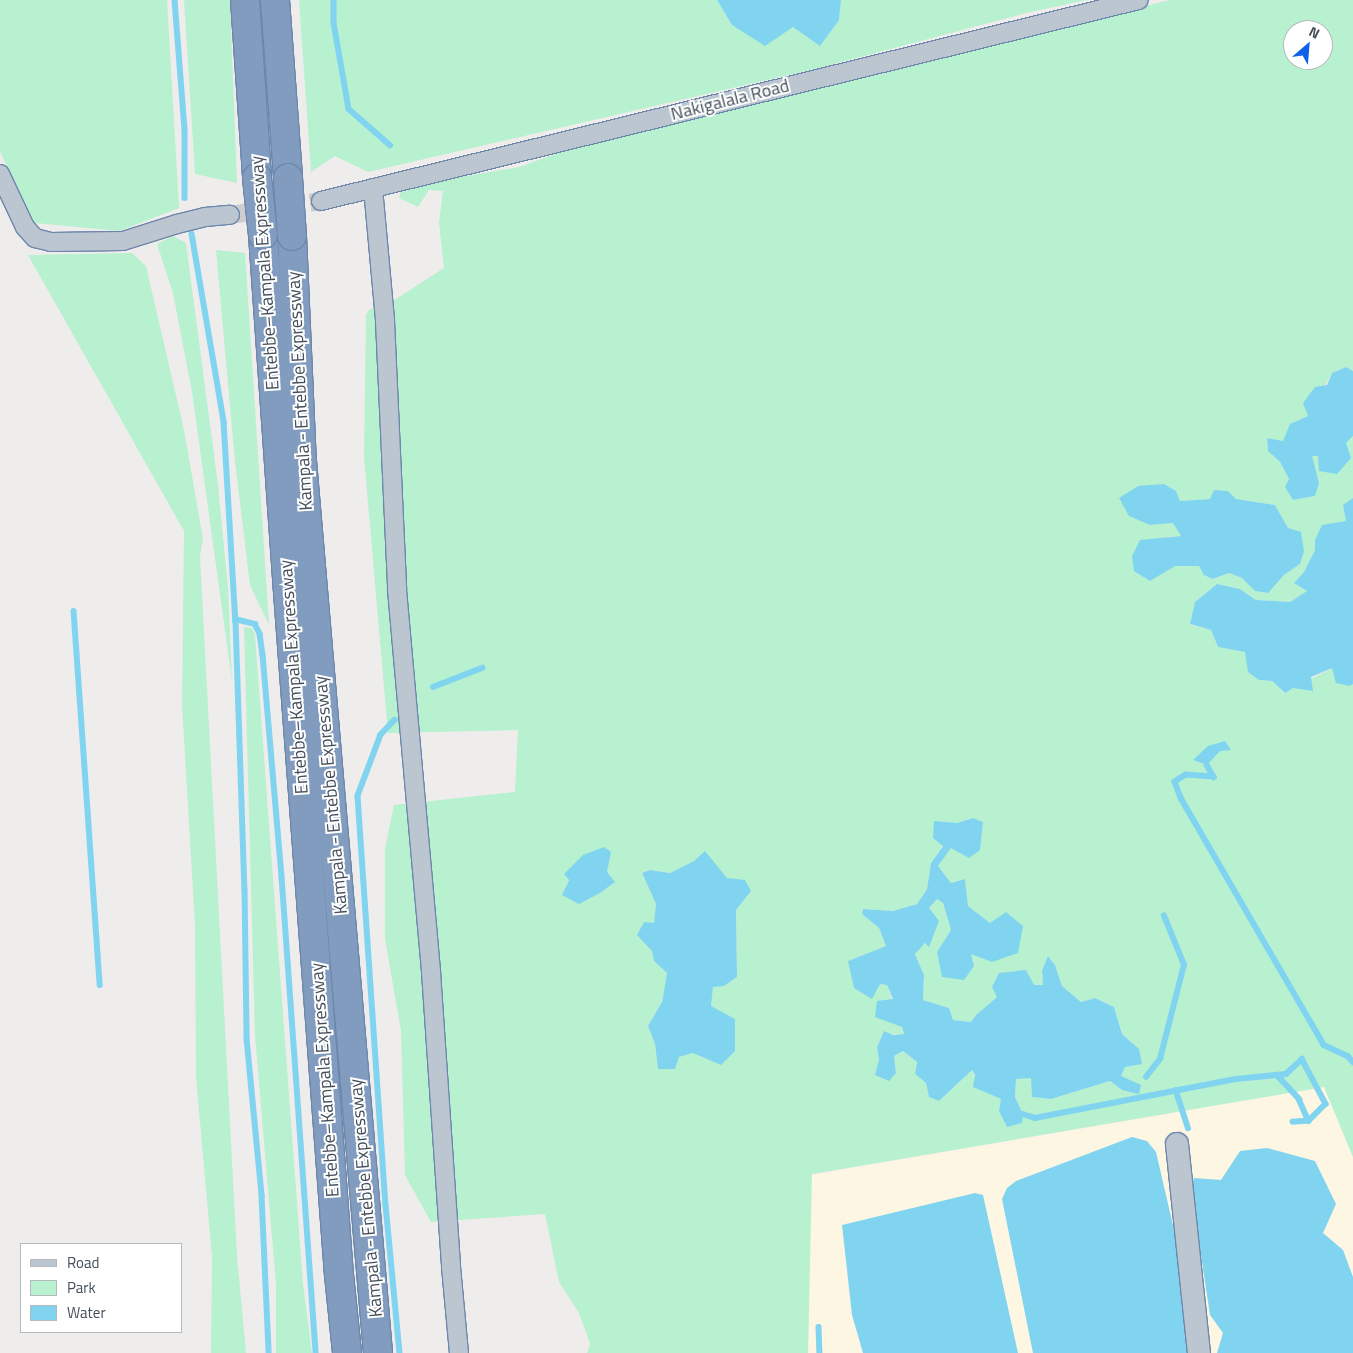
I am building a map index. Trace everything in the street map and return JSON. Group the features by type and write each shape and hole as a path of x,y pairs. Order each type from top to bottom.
{"highway":[{"name":"Entebbe–Kampala Expressway","path":"245,0 287,589 339,1275 347,1353"},
{"name":"Entebbe–Kampala Expressway","path":"275,0 292,236"},
{"name":"Kampala - Entebbe Expressway","path":"292,236 302,461 378,1353"}],"street":[{"name":"Nakigalala Road","path":"321,201 1139,0"},
{"path":"0,174 25,228 35,238 51,242 122,241 205,217 230,215"},
{"path":"373,188 385,320 397,590 431,972 451,1267 460,1353"},
{"path":"1176,1144 1199,1353"}],"shaded area":[{"path":"1324,1087 1353,1157 1353,1353 808,1353 811,1175"}],"green space":[{"path":"0,0 167,0 179,208 119,231 35,223 0,152"},
{"path":"184,0 230,0 237,183 195,174"},
{"path":"299,0 717,0 732,25 793,27 839,20 841,0 1087,0 1030,12 815,69 368,172 335,156 311,172"},
{"path":"1170,0 1353,0 1353,371 1346,367 1332,373 1308,416 1290,424 1287,437 1283,441 1267,438 1268,451 1280,462 1289,479 1293,500 1315,496 1312,456 1346,443 1353,436 1353,498 1344,505 1346,521 1322,526 1315,540 1315,550 1304,572 1294,583 1307,591 1290,602 1256,600 1240,589 1217,584 1195,602 1190,625 1211,630 1218,647 1245,652 1259,680 1272,681 1284,693 1332,668 1350,686 1353,684 1353,1157 1324,1087 812,1174 808,1353 587,1353 590,1344 579,1313 559,1282 545,1214 431,1222 405,1175 401,1031 385,939 385,848 394,805 515,792 518,730 388,733 364,457 366,315 369,310 393,301 444,268 439,223 443,191 429,190 418,207 399,198 402,187 519,167 558,153 657,126","holes":["1138,486 1176,491 1180,501 1210,499 1228,491 1236,499 1275,505 1288,528 1300,564 1284,575 1267,593 1255,591 1242,578 1229,573 1214,579 1199,566 1175,566 1166,537 1182,536 1173,523 1150,525 1120,498","973,818 983,822 980,850 951,847 938,866 951,883 965,879 968,906 991,924 1006,912 970,954 937,952 951,930 943,903 937,899 929,908 929,947 925,943 915,954 924,975 923,1000 948,1008 953,1020 972,1022 976,1015 997,997 1034,985 1043,985 1042,971 1049,957 1055,965 1062,986 1081,1002 1095,998 1114,1007 1122,1034 1139,1049 1125,1067 1121,1077 1122,1090 1110,1081 1051,1099 1033,1097 1031,1077 1016,1079 1015,1097 1023,1114 1001,1099 974,1087 975,1077 972,1070 939,1101 929,1097 926,1083 915,1074 917,1062 903,1051 894,1056 896,1073 876,1075 879,1060 877,1047 884,1031 890,1034 904,1034 887,985 880,984 848,961 886,946 879,928 862,914 863,909 893,911 917,904 927,889 931,863 957,823","705,852 727,878 751,891 736,910 737,977 724,986 713,986 711,1006 693,1053 679,1057 658,1069 655,1044 648,1026 662,1002 667,973 654,961 652,951 656,904 642,873 650,870 670,873 694,861","564,874 600,893 562,895 569,879"]},
{"path":"173,236 186,243 218,485 228,588 232,681 192,392 173,293 157,244"},
{"path":"216,250 245,253 269,625 250,585 235,462"},
{"path":"132,253 146,266 184,430 203,539 200,556 237,1256 246,1353 211,1353 212,1257 196,1077 195,925 182,705 184,531 28,255"},
{"path":"244,627 252,628 255,635 303,1284 312,1353 276,1353 276,1285 255,1035"}],"water":[{"path":"717,0 841,0 839,20 820,46 793,27 765,46 732,25"},
{"path":"1346,367 1353,371 1353,436 1346,443 1351,458 1337,474 1319,471 1318,456 1312,456 1319,483 1315,496 1293,500 1285,487 1289,479 1280,462 1268,451 1267,438 1283,441 1290,424 1308,416 1303,403 1315,387 1327,385 1332,373"},
{"path":"1164,484 1176,491 1180,501 1210,499 1214,490 1228,491 1236,499 1275,505 1288,528 1301,532 1304,551 1300,564 1284,575 1268,593 1255,591 1242,578 1229,573 1213,579 1204,575 1199,566 1175,566 1150,581 1134,571 1132,556 1140,540 1181,536 1173,523 1150,525 1129,516 1119,498 1138,486"},
{"path":"1353,498 1353,684 1350,686 1336,683 1332,668 1311,677 1313,691 1293,688 1285,693 1272,681 1259,680 1248,672 1245,652 1218,647 1211,630 1190,624 1195,602 1217,584 1240,589 1256,600 1290,602 1307,591 1294,583 1304,572 1315,550 1315,540 1322,525 1346,521 1343,505"},
{"path":"1225,741 1231,750 1220,751 1207,765 1193,760 1208,746"},
{"path":"973,818 983,822 980,850 969,858 951,848 938,866 951,883 965,879 968,906 990,923 1006,912 1023,926 1018,953 992,962 971,954 974,966 964,980 942,977 937,952 951,930 943,903 937,899 929,908 939,921 929,947 925,943 915,954 924,975 923,1000 949,1008 953,1020 971,1022 976,1015 997,997 992,987 999,973 1026,970 1034,985 1043,985 1042,971 1048,956 1055,965 1062,986 1081,1002 1095,998 1114,1007 1122,1034 1139,1049 1142,1064 1125,1067 1121,1076 1141,1085 1139,1094 1122,1090 1110,1081 1051,1099 1032,1097 1031,1078 1016,1079 1015,1097 1023,1114 1022,1123 1007,1127 999,1111 1001,1099 973,1087 975,1075 972,1070 939,1101 929,1097 926,1083 915,1074 917,1062 903,1051 894,1056 896,1073 889,1081 875,1075 879,1060 877,1047 884,1031 893,1035 904,1034 902,1027 875,1017 877,1001 893,999 887,985 880,984 872,999 854,988 848,961 886,946 879,928 862,914 863,909 893,911 917,904 927,889 931,863 943,846 933,838 934,821 957,823"},
{"path":"604,847 611,852 607,872 615,882 600,893 579,904 562,895 569,880 564,874 583,855"},
{"path":"705,851 727,878 745,880 751,891 736,910 737,977 724,986 713,987 711,1006 735,1019 735,1051 721,1065 693,1053 679,1057 675,1069 658,1069 655,1044 648,1026 662,1002 667,973 654,961 652,951 637,935 644,922 654,923 656,904 642,873 650,870 670,873 694,861"},
{"path":"1132,1137 1147,1141 1156,1152 1184,1273 1191,1353 1033,1353 1002,1199 1007,1188 1016,1181"},
{"path":"1267,1148 1315,1161 1336,1204 1323,1233 1343,1250 1353,1277 1353,1353 1217,1353 1223,1333 1210,1315 1191,1188 1194,1178 1221,1180 1240,1151"},
{"path":"975,1193 983,1195 1018,1353 863,1353 852,1315 842,1225"}],"waterway":[{"path":"175,0 185,129 185,198"},
{"path":"334,0 334,23 349,109 390,145"},
{"path":"192,234 224,422 236,622 245,889 247,1039 262,1196 269,1353"},
{"path":"74,611 100,985"},
{"path":"235,619 255,624 260,634 263,655 282,877 316,1353"},
{"path":"433,687 482,668"},
{"path":"395,720 381,735 358,796 386,1205 400,1353"},
{"path":"1207,765 1214,777 1186,775 1175,782 1181,798 1324,1045 1348,1056 1353,1062"},
{"path":"1146,1077 1160,1059 1184,965 1164,916"},
{"path":"1023,1114 1035,1118 1236,1079 1286,1074 1302,1059 1326,1104 1309,1121"},
{"path":"1277,1075 1299,1099 1309,1121 1293,1122"},
{"path":"1176,1090 1188,1128"},
{"path":"819,1327 820,1353"}],"tunnel":[{"path":"230,215 321,201"}]}
